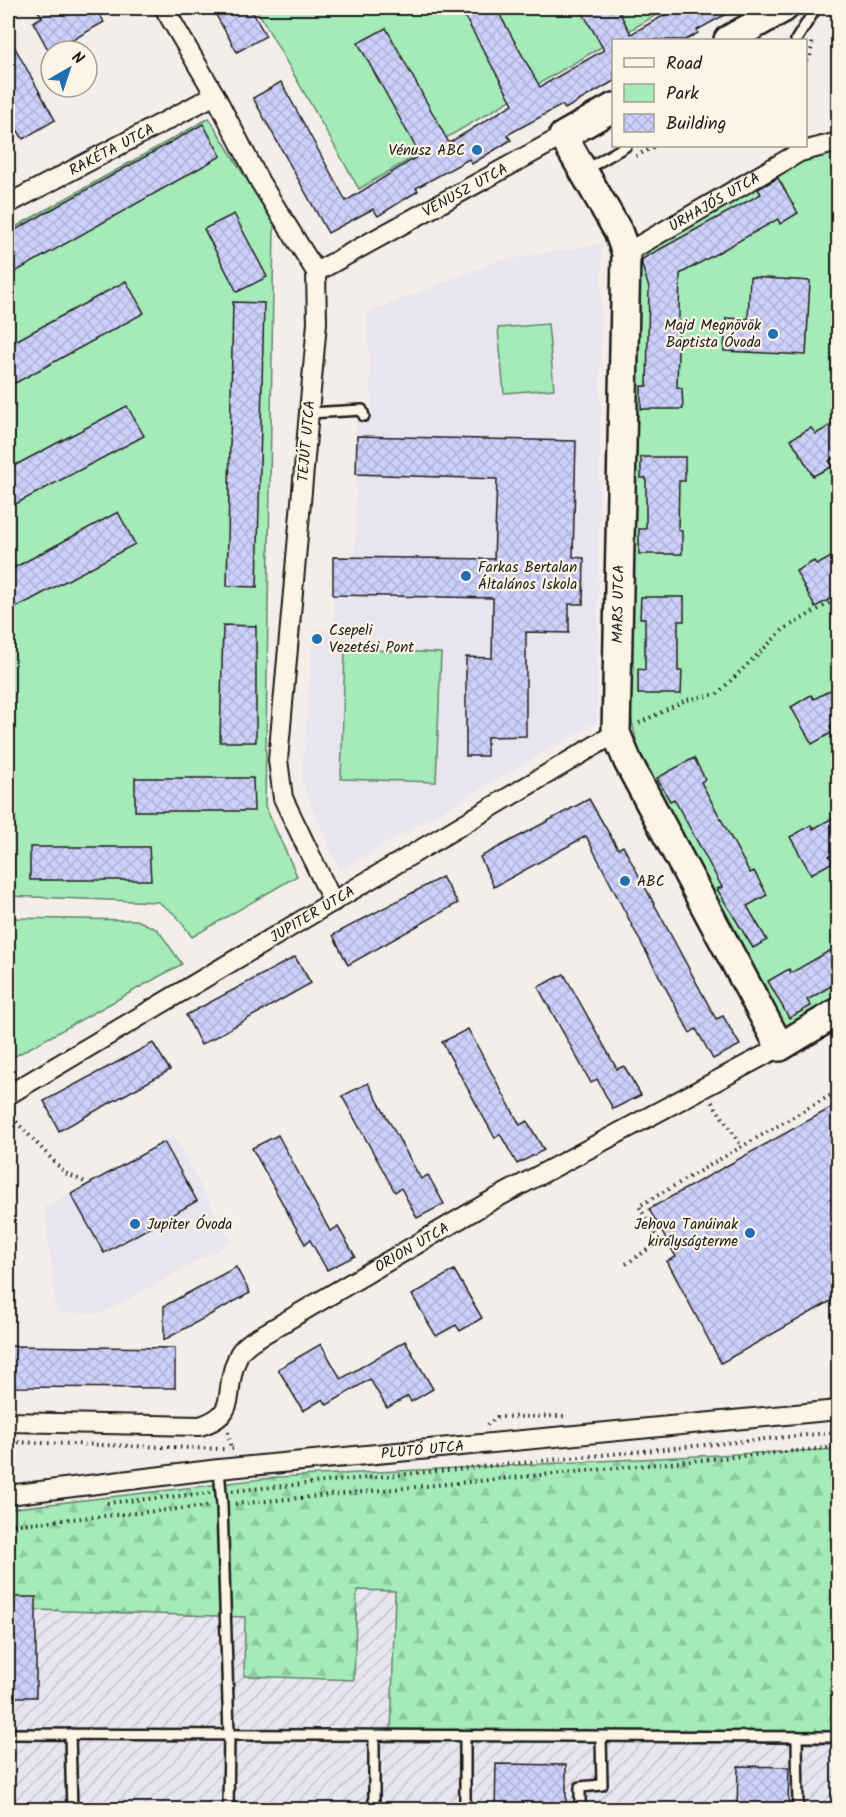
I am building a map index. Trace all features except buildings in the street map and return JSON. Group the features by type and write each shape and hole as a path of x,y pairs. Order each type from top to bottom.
{"street":[{"path":"164,8 215,95 260,182 316,272"},
{"path":"729,39 753,15 784,8"},
{"name":"RAKÉTA UTCA","path":"8,204 215,95"},
{"name":"VÉNUSZ UTCA","path":"316,272 612,108"},
{"name":"MARS UTCA","path":"563,136 618,231 626,253 616,733 628,762 780,1047"},
{"name":"ŰRHAJÓS UTCA","path":"626,253 800,152 838,142"},
{"name":"TEJÚT UTCA","path":"316,272 317,323 278,760 283,798 333,902"},
{"name":"JUPITER UTCA","path":"8,1095 616,733"},
{"name":"ORION UTCA","path":"8,1422 200,1426 216,1421 225,1411 231,1376 239,1352 252,1341 488,1203 780,1047 838,1012"},
{"name":"PLÚTÓ UTCA","path":"8,1495 219,1469 838,1410"}],"lane":[{"path":"797,39 816,8"},
{"path":"583,171 624,147"},
{"path":"309,413 362,410 364,416"},
{"path":"219,1469 222,1492 229,1735 228,1809"},
{"path":"8,1734 838,1737"},
{"path":"70,1734 72,1809"},
{"path":"374,1736 374,1809"},
{"path":"465,1736 465,1809"},
{"path":"580,1809 580,1786 602,1785 602,1737"},
{"path":"797,1737 798,1809"}],"path":[{"path":"616,733 687,700 717,694 784,629 838,598"},
{"path":"702,1087 742,1147"},
{"path":"626,1264 659,1242 639,1206 838,1091"},
{"path":"8,1113 65,1173 85,1182"},
{"path":"103,1504 838,1432"},
{"path":"8,1442 231,1449"},
{"path":"8,1525 838,1447"}],"shaded area":[{"name":"Farkas Bertalan Általános Iskola","path":"602,244 597,722 340,870 301,781 314,630 336,630 333,557 355,557 357,416 372,416 367,313 497,261"},
{"name":"Jupiter Óvoda","path":"173,1136 232,1242 103,1313 56,1313 45,1207"},
{"path":"357,1590 396,1591 392,1738 838,1744 838,1809 8,1810 8,1609 245,1617 354,1680"}],"green space":[{"path":"256,8 668,8 612,39 359,189"},
{"path":"209,118 274,224 265,806 297,876 192,937 176,915 158,902 8,896 8,231"},
{"path":"838,150 838,997 787,1026 777,1019 641,763 630,712 636,254 794,164"},
{"path":"548,324 554,389 504,393 498,328"},
{"path":"345,649 441,653 436,782 341,779"},
{"path":"8,918 137,920 158,930 182,964 8,1060"},
{"path":"838,1449 838,1744 391,1738 395,1591 357,1590 354,1680 244,1676 245,1617 8,1609 8,1509 279,1477"}],"place":[{"name":"Vénusz ABC","path":"477,150"},
{"name":"Majd Megnövök Baptista Óvoda","path":"773,334"},
{"name":"Farkas Bertalan Általános Iskola","path":"466,576"},
{"name":"Csepeli Vezetési Pont","path":"317,639"},
{"name":"ABC","path":"625,881"},
{"name":"Jupiter Óvoda","path":"135,1224"},
{"name":"Jehova Tanúinak királyságterme","path":"750,1233"}]}
